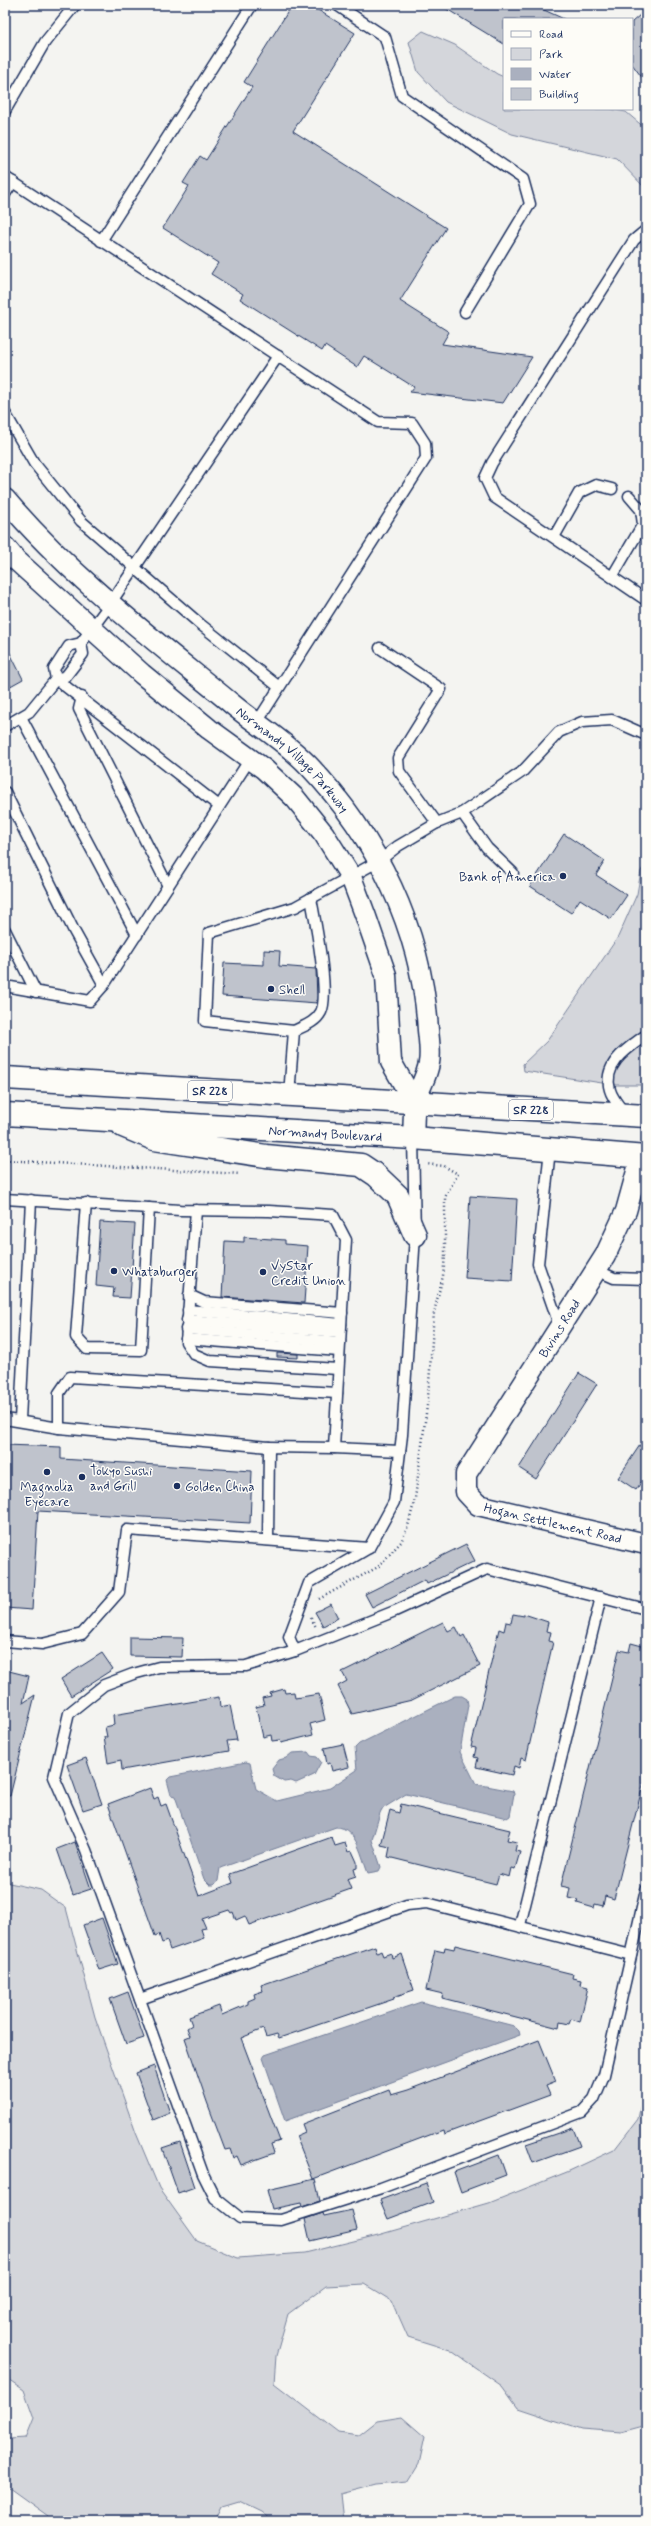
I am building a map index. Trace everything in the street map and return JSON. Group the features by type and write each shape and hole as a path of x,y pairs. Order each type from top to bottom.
{"main road":[{"name":"SR 228","path":"5,1078 415,1104 636,1116"},
{"name":"Normandy Boulevard","path":"5,1114 413,1138 644,1157"},
{"path":"107,1120 154,1139 266,1156 361,1165 376,1174 398,1196 415,1235"}],"street":[{"name":"Normandy Village Parkway","path":"5,499 35,534 110,604 256,724 306,762 330,789 361,829 404,912 421,974 428,1029 429,1063 415,1104 413,1138"},
{"name":"Normandy Village Parkway","path":"5,547 86,636 250,759 295,798 328,839 351,877 386,975 391,1062 415,1104"},
{"name":"Bivins Road","path":"466,1492 466,1474 596,1270 626,1212 644,1157"},
{"name":"Hogan Settlement Road","path":"466,1492 478,1505 646,1544"}],"lane":[{"path":"5,111 45,42 75,5"},
{"path":"101,241 252,5"},
{"path":"337,5 385,37 402,96 523,179 530,204 465,312"},
{"path":"5,194 9,179 378,422 412,422 425,443 426,458 256,724"},
{"path":"646,230 634,240 492,462 486,478 494,497 646,600"},
{"path":"219,806 82,697 56,679 54,669 69,646 86,636 110,604 278,356"},
{"path":"5,413 34,463 76,517 200,624 279,687"},
{"path":"554,538 580,493 596,485 612,489"},
{"path":"612,577 644,524 641,510 628,496"},
{"path":"5,726 29,712 56,679 66,676 83,654 86,636"},
{"path":"380,648 441,688 398,758 400,771 437,822"},
{"path":"82,697 79,709 168,886"},
{"path":"20,717 137,935"},
{"path":"311,898 323,985 322,1011 311,1024 294,1031 205,1021 209,933 295,907 311,898 351,877 437,822 462,813 522,772 559,732 582,722 612,720 646,734"},
{"path":"5,986 90,1001 104,985 250,759"},
{"path":"5,792 74,931 104,985"},
{"path":"462,813 487,848 512,873"},
{"path":"5,930 36,992"},
{"path":"289,1096 294,1031"},
{"path":"636,1116 610,1090 609,1073 620,1054 644,1039"},
{"path":"295,1651 290,1637 309,1583 369,1548 394,1502 400,1451 415,1235 413,1138"},
{"path":"550,1149 538,1264 560,1327"},
{"path":"5,1199 149,1208 269,1211 333,1216 346,1240 334,1448"},
{"path":"20,1420 31,1200"},
{"path":"86,1204 76,1337 87,1349 141,1350 149,1208"},
{"path":"196,1210 187,1325 194,1354 210,1361 338,1369"},
{"path":"596,1270 614,1278 646,1279"},
{"path":"189,1295 204,1302 340,1333"},
{"path":"187,1325 340,1333"},
{"path":"187,1325 340,1333"},
{"path":"59,1428 59,1393 70,1377 337,1393"},
{"path":"5,1419 20,1420 59,1428 269,1447 400,1451"},
{"path":"268,1540 269,1447"},
{"path":"5,1641 42,1644 82,1634 119,1592 127,1530 369,1548"},
{"path":"646,1609 487,1569 396,1610 295,1651 246,1666 159,1667 104,1685 69,1714 54,1777 86,1850 140,1999 165,2074 203,2174 215,2198 240,2218 282,2220 381,2188 582,2112 594,2099 604,2075 646,1890"},
{"path":"520,1925 601,1597"},
{"path":"140,1999 407,1905 427,1903 520,1925 631,1955"}],"green space":[{"path":"423,31 455,45 503,77 503,110 615,110 626,112 646,129 646,189 617,159 512,134 446,102 418,72 409,42"},
{"path":"646,864 646,1085 615,1085 524,1071 523,1064 547,1041 618,937 637,894 641,871"},
{"path":"5,1882 41,1890 66,1908 95,2017 136,2133 159,2188 197,2241 238,2258 305,2253 378,2235 489,2203 567,2172 614,2150 638,2119 646,2078 646,2425 620,2432 581,2429 518,2408 502,2386 450,2350 408,2337 392,2301 364,2284 326,2286 288,2314 276,2356 274,2383 339,2433 358,2436 377,2421 402,2417 425,2437 419,2464 408,2482 375,2485 341,2494 344,2521 273,2521 262,2512 239,2501 222,2506 215,2521 55,2521 5,2485 5,2435 9,2439 26,2438 34,2418 24,2390 5,2377"}],"water":[{"path":"455,1696 462,1696 467,1699 468,1705 460,1752 476,1784 513,1791 514,1794 510,1816 507,1818 406,1794 382,1809 380,1813 372,1840 381,1867 379,1871 368,1873 361,1852 354,1838 343,1828 336,1827 220,1868 218,1881 214,1885 210,1885 204,1879 175,1796 171,1795 167,1780 170,1777 246,1762 250,1763 256,1789 277,1801 330,1788 357,1770 355,1748 359,1744"},
{"path":"308,1752 311,1756 317,1757 321,1762 314,1775 296,1783 291,1781 284,1782 274,1776 272,1769 279,1760 286,1758 292,1753"},
{"path":"421,2002 514,2026 519,2031 520,2035 285,2121 263,2058 265,2055"}],"building":[{"path":"292,5 310,5 355,33 293,131 446,228 400,301 449,332 442,344 532,357 503,403 410,392 414,387 364,356 357,367 325,346 322,351 240,299 243,294 211,274 218,263 163,228 189,186 183,183 200,156 206,160 252,87 244,82"},
{"path":"440,5 533,5 562,18 503,18 503,43"},
{"path":"640,15 646,23 646,83 633,65 633,21"},
{"path":"5,643 23,679 5,689"},
{"path":"564,834 605,861 596,875 627,895 611,919 580,899 571,913 530,886"},
{"path":"264,950 280,951 279,966 316,969 317,1003 222,996 224,963 264,965"},
{"path":"470,1196 517,1199 512,1281 465,1278"},
{"name":"Whataburger","path":"100,1222 135,1224 130,1298 113,1297 114,1288 96,1286"},
{"path":"244,1237 285,1240 285,1244 308,1246 304,1303 222,1297 225,1241 244,1242"},
{"path":"277,1353 298,1354 298,1358 277,1357"},
{"path":"579,1373 597,1384 536,1479 519,1468"},
{"path":"646,1436 646,1475 636,1490 618,1478"},
{"path":"5,1445 61,1447 61,1459 252,1471 250,1523 38,1511 32,1610 5,1608"},
{"path":"466,1544 475,1561 427,1584 425,1580 372,1607 365,1594"},
{"path":"331,1604 338,1618 323,1626 315,1612"},
{"path":"513,1614 524,1616 524,1614 548,1622 546,1631 551,1632 549,1641 553,1642 526,1760 521,1758 519,1768 514,1766 512,1775 476,1767 478,1758 474,1757 476,1748 471,1747 499,1629 504,1631 506,1622 511,1623"},
{"path":"443,1622 448,1631 456,1627 461,1637 464,1635 480,1666 412,1700 352,1714 338,1686 347,1681 342,1672"},
{"path":"130,1637 183,1638 182,1657 130,1656"},
{"path":"631,1643 646,1647 646,1773 614,1899 605,1896 603,1906 595,1904 594,1908 577,1903 578,1900 568,1898 570,1888 561,1886 619,1650 629,1652"},
{"path":"102,1653 113,1669 71,1696 61,1679"},
{"path":"5,1670 29,1676 23,1703 35,1695 10,1796 5,1795"},
{"path":"284,1689 285,1693 294,1692 295,1698 319,1694 325,1720 310,1724 313,1735 281,1743 280,1740 272,1741 271,1735 263,1737 256,1707 264,1705 262,1698 271,1696 270,1693"},
{"path":"219,1697 220,1707 230,1705 237,1740 227,1741 229,1751 122,1770 121,1760 108,1763 104,1737 107,1737 105,1727 114,1725 113,1715"},
{"path":"343,1744 349,1767 332,1771 330,1763 327,1764 324,1748"},
{"path":"86,1758 102,1804 83,1810 67,1765"},
{"path":"150,1788 154,1799 158,1797 161,1806 166,1804 199,1896 233,1883 230,1874 332,1837 335,1846 345,1843 348,1852 352,1851 357,1862 357,1868 354,1869 356,1876 347,1879 351,1889 249,1925 245,1916 236,1920 233,1912 231,1913 229,1910 202,1919 206,1928 201,1929 204,1938 170,1950 167,1941 162,1943 159,1934 155,1936 108,1804"},
{"path":"401,1804 510,1830 507,1840 517,1842 515,1851 520,1852 515,1869 511,1868 509,1877 499,1874 496,1884 388,1857 390,1847 381,1845 390,1810 399,1813"},
{"path":"75,1842 91,1889 73,1895 57,1849"},
{"path":"102,1918 118,1964 99,1970 83,1925"},
{"path":"455,1945 573,1974 572,1978 581,1980 580,1985 588,1987 580,2022 571,2019 569,2024 560,2022 559,2028 442,1998 443,1994 426,1990 435,1950 444,1952 445,1947 454,1949"},
{"path":"375,1946 377,1953 381,1951 383,1956 391,1953 392,1958 402,1954 414,1990 393,1997 394,1999 279,2038 277,2034 266,2037 263,2029 241,2038 280,2141 271,2144 274,2153 241,2165 237,2156 233,2158 230,2149 225,2150 207,2102 185,2038 190,2036 187,2028 192,2025 189,2017 219,2006 222,2015 248,2004 248,2001 255,1998 254,1994 263,1991 261,1985"},
{"path":"128,1992 144,2038 126,2044 110,1999"},
{"path":"539,2040 556,2082 546,2086 550,2095 444,2134 443,2130 313,2179 296,2136 305,2132 302,2124 389,2090 391,2095 408,2090"},
{"path":"154,2066 170,2113 153,2120 136,2073"},
{"path":"573,2128 580,2146 533,2163 526,2144"},
{"path":"180,2142 195,2187 178,2193 162,2148"},
{"path":"499,2155 506,2175 461,2192 454,2172"},
{"path":"315,2179 320,2201 302,2207 301,2203 272,2209 267,2190"},
{"path":"426,2183 433,2202 388,2219 380,2200"},
{"path":"352,2210 357,2230 310,2241 305,2219 323,2213 324,2216"}],"place":[{"name":"Bank of America","path":"563,876"},
{"name":"Shell","path":"271,989"},
{"name":"Whataburger","path":"114,1271"},
{"name":"VyStar Credit Union","path":"263,1272"},
{"name":"Magnolia Eyecare","path":"47,1472"},
{"name":"Tokyo Sushi and Grill","path":"82,1477"},
{"name":"Golden China","path":"177,1486"}]}
